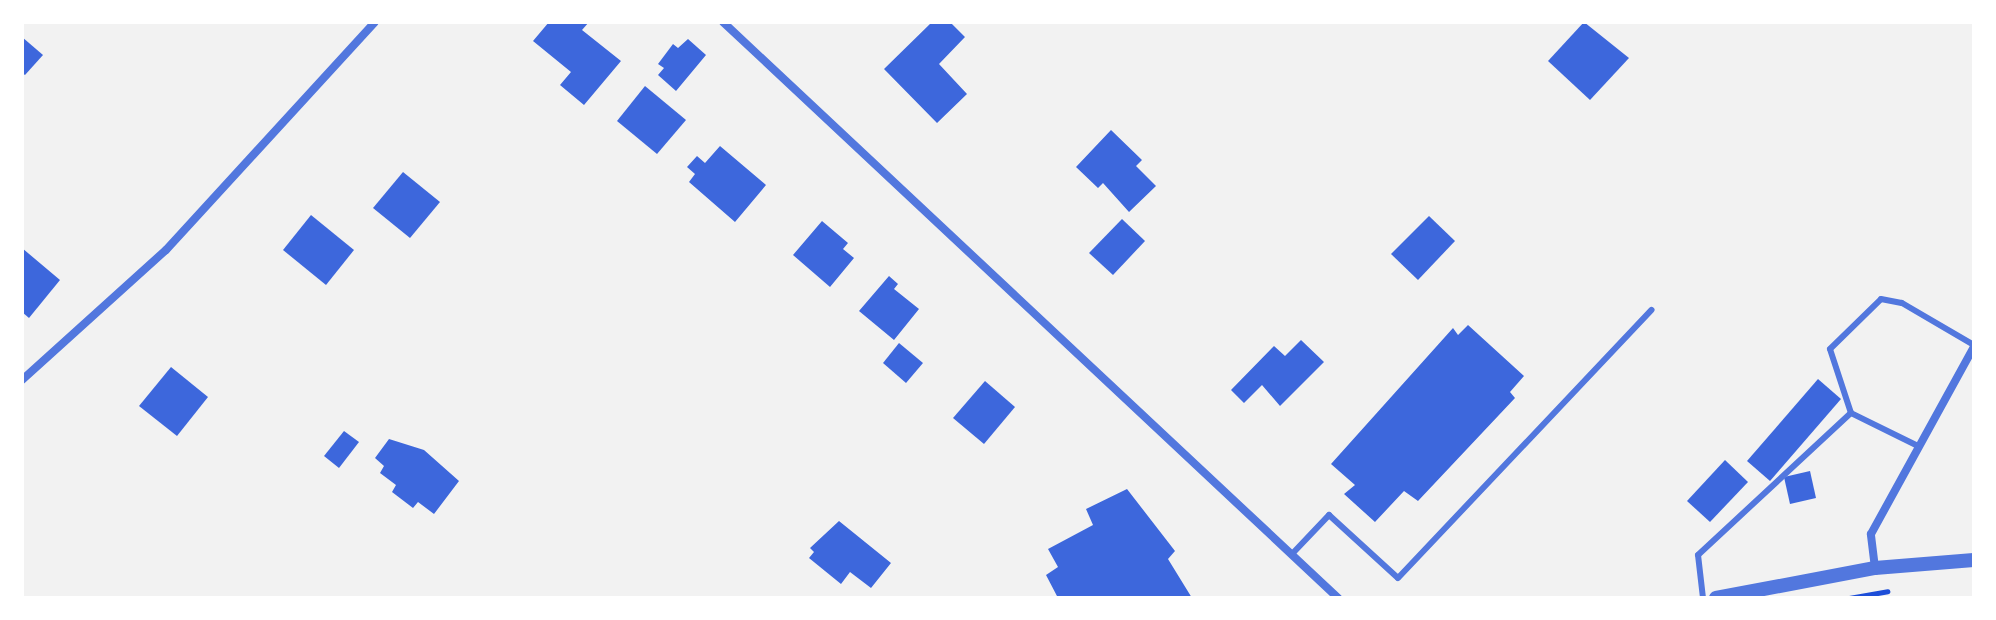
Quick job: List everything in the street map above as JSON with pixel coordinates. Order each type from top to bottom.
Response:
[{"type":"street","points":[[22,380],[166,250],[375,22]]},
{"type":"street","points":[[723,22],[1338,598]]},
{"type":"street","points":[[1875,568],[1871,534],[1974,346]]},
{"type":"street","points":[[1716,598],[1875,568],[1974,560]]},
{"type":"lane","points":[[1918,446],[1851,413],[1830,349],[1881,299],[1902,303],[1974,346]]},
{"type":"lane","points":[[1292,554],[1329,515],[1398,578],[1651,310]]},
{"type":"lane","points":[[1703,598],[1698,555],[1851,413]]},
{"type":"building","points":[[549,22],[589,22],[582,30],[621,61],[584,105],[560,85],[571,72],[533,41]]},
{"type":"building","points":[[932,22],[950,22],[965,37],[939,64],[967,94],[937,123],[884,69]]},
{"type":"building","points":[[1584,22],[1629,58],[1590,100],[1548,61]]},
{"type":"building","points":[[22,37],[43,55],[25,75],[22,73]]},
{"type":"building","points":[[688,39],[706,55],[676,91],[658,75],[664,68],[658,64],[673,44],[678,48]]},
{"type":"building","points":[[645,86],[686,120],[657,154],[617,121]]},
{"type":"building","points":[[1111,130],[1142,160],[1136,166],[1156,186],[1129,212],[1103,183],[1098,188],[1076,167]]},
{"type":"building","points":[[720,146],[766,185],[735,222],[689,182],[695,174],[687,167],[697,156],[705,163]]},
{"type":"building","points":[[403,172],[440,202],[410,238],[373,208]]},
{"type":"building","points":[[311,215],[354,250],[326,285],[283,250]]},
{"type":"building","points":[[1429,216],[1455,241],[1418,280],[1391,254]]},
{"type":"building","points":[[1122,219],[1145,241],[1113,275],[1089,253]]},
{"type":"building","points":[[822,221],[848,243],[843,249],[854,258],[830,287],[793,255]]},
{"type":"building","points":[[22,248],[60,280],[29,318],[22,312]]},
{"type":"building","points":[[889,276],[898,284],[894,289],[919,309],[894,340],[859,311]]},
{"type":"building","points":[[1468,325],[1524,376],[1510,392],[1515,398],[1418,501],[1404,491],[1375,522],[1344,494],[1355,485],[1331,464],[1453,328],[1458,335]]},
{"type":"building","points":[[1301,340],[1324,362],[1280,406],[1262,385],[1244,403],[1231,390],[1274,346],[1285,356]]},
{"type":"building","points":[[899,343],[923,363],[906,383],[883,363]]},
{"type":"building","points":[[171,367],[208,397],[177,436],[139,406]]},
{"type":"building","points":[[1818,379],[1841,399],[1770,481],[1747,461]]},
{"type":"building","points":[[985,381],[1015,407],[984,444],[953,418]]},
{"type":"building","points":[[344,431],[359,442],[339,468],[324,456]]},
{"type":"building","points":[[389,439],[424,450],[459,481],[434,514],[418,502],[413,508],[392,492],[396,485],[380,473],[384,466],[375,458]]},
{"type":"building","points":[[1725,460],[1748,482],[1710,522],[1687,501]]},
{"type":"building","points":[[1810,471],[1816,498],[1790,504],[1784,477]]},
{"type":"building","points":[[1127,489],[1175,551],[1168,559],[1192,598],[1058,598],[1046,575],[1058,567],[1048,549],[1093,525],[1086,509]]},
{"type":"building","points":[[839,521],[891,563],[871,588],[850,572],[841,584],[809,558],[814,552],[810,548]]}]
